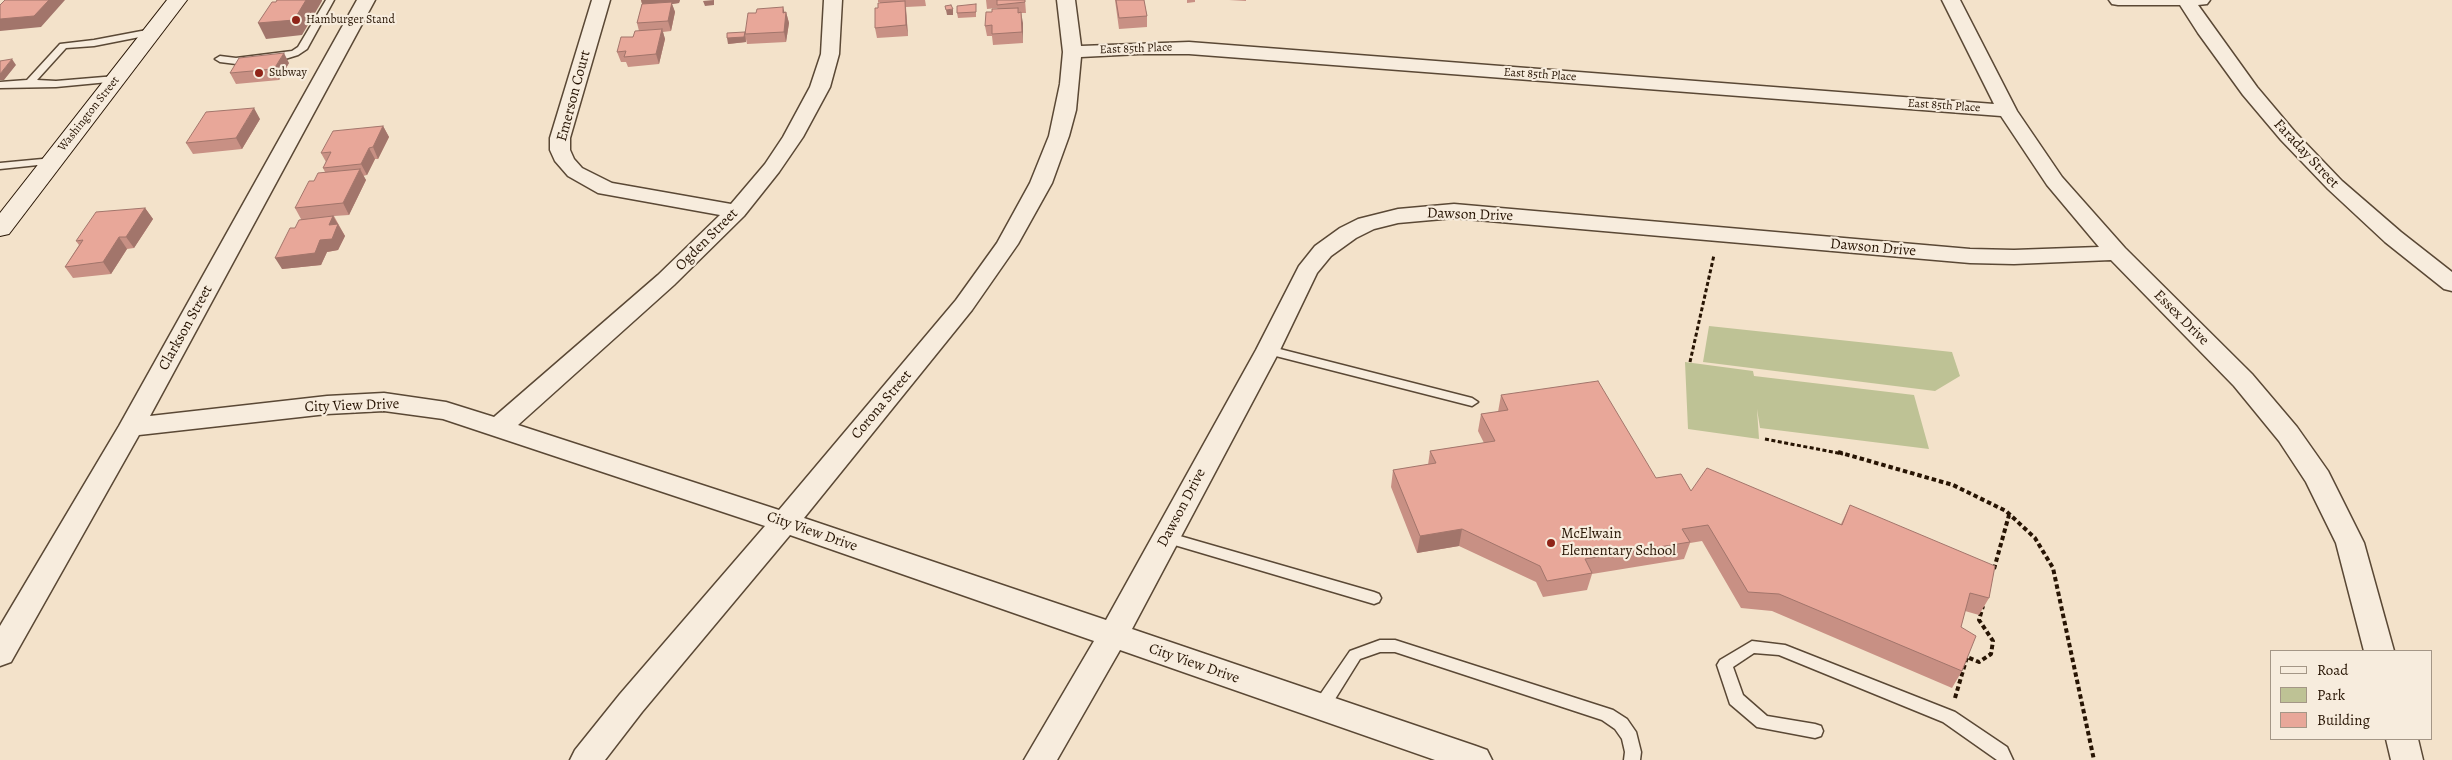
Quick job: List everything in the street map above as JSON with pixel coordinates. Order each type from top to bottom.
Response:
[{"type":"main road","name":"Washington Street","points":[[0,229],[177,0]]},
{"type":"street","name":"Clarkson Street","points":[[0,652],[131,427],[366,0]]},
{"type":"street","name":"Emerson Court","points":[[601,0],[560,138],[560,150],[564,161],[575,172],[606,188],[736,211]]},
{"type":"street","name":"Ogden Street","points":[[498,428],[666,280],[736,211],[794,138],[814,100],[830,54],[833,0]]},
{"type":"street","name":"Corona Street","points":[[586,760],[631,703],[785,522],[964,305],[1007,244],[1040,183],[1059,136],[1070,84],[1072,52],[1066,0]]},
{"type":"street","name":"Essex Drive","points":[[1951,0],[2007,110],[2054,180],[2117,253],[2243,380],[2288,434],[2318,478],[2350,543],[2378,650]]},
{"type":"street","points":[[2118,0],[2191,0]]},
{"type":"street","name":"Faraday Street","points":[[2191,0],[2204,29],[2250,91],[2288,136],[2335,185],[2392,237],[2452,284]]},
{"type":"street","name":"East 85th Place","points":[[1072,52],[1189,48],[2007,110]]},
{"type":"street","name":"Dawson Drive","points":[[1040,760],[1113,636],[1268,350],[1307,271],[1323,251],[1348,233],[1366,224],[1398,216],[1454,211],[1481,212],[1970,256],[2014,257],[2117,253]]},
{"type":"street","name":"City View Drive","points":[[131,427],[327,405],[384,402],[422,406],[446,411],[785,522],[1476,760]]},
{"type":"street","points":[[2402,740],[2408,760]]},
{"type":"lane","points":[[220,59],[236,61],[285,56],[295,53],[302,49],[330,0]]},
{"type":"lane","points":[[30,83],[63,46],[94,44],[152,32]]},
{"type":"lane","points":[[0,85],[56,84],[116,79]]},
{"type":"lane","points":[[0,166],[53,161]]},
{"type":"lane","points":[[1268,350],[1472,402]]},
{"type":"lane","points":[[1166,537],[1374,598]]},
{"type":"lane","points":[[1321,707],[1355,655],[1380,646],[1395,646],[1607,714],[1621,724],[1630,737],[1633,752],[1632,760]]},
{"type":"lane","points":[[1815,731],[1763,722],[1736,699],[1725,665],[1752,647],[1780,649],[1949,717],[2001,752],[2005,760]]},
{"type":"path","points":[[1690,362],[1719,234]]},
{"type":"path","points":[[1766,439],[1838,452],[1953,485],[2009,514],[2035,538],[2053,568],[2094,760]]},
{"type":"path","points":[[1993,572],[2009,514]]},
{"type":"path","points":[[1949,717],[1967,657],[1979,662],[1991,654],[1994,641],[1979,620],[1984,601]]},
{"type":"green space","points":[[1709,326],[1952,352],[1960,376],[1935,391],[1703,362]]},
{"type":"green space","points":[[1685,362],[1753,371],[1754,376],[1914,395],[1929,449],[1760,428],[1757,409],[1759,439],[1688,429]]},
{"type":"building","points":[[5,0],[49,0],[34,16],[0,19],[0,5]]},
{"type":"building","points":[[277,0],[306,0],[294,20],[258,23],[272,2]]},
{"type":"building","points":[[997,0],[1025,0],[1025,2],[997,5]]},
{"type":"building","points":[[1116,0],[1144,0],[1147,16],[1119,18]]},
{"type":"building","points":[[905,1],[906,25],[875,28],[875,8],[878,8],[878,3]]},
{"type":"building","points":[[672,2],[668,21],[637,23],[642,4]]},
{"type":"building","points":[[976,4],[976,12],[957,13],[957,6]]},
{"type":"building","points":[[951,5],[953,9],[946,10],[945,6]]},
{"type":"building","points":[[783,7],[783,13],[786,12],[784,32],[745,34],[748,13],[756,13],[757,9]]},
{"type":"building","points":[[1018,8],[1018,13],[1021,12],[1022,32],[992,34],[992,25],[985,26],[986,12],[992,12],[992,9]]},
{"type":"building","points":[[662,29],[656,54],[624,57],[626,51],[617,52],[621,37],[633,37],[635,31]]},
{"type":"building","points":[[745,32],[744,37],[727,38],[727,33]]},
{"type":"building","points":[[284,53],[274,69],[230,73],[239,58]]},
{"type":"building","points":[[12,59],[0,74],[0,61]]},
{"type":"building","points":[[254,108],[236,138],[186,143],[206,112]]},
{"type":"building","points":[[383,126],[373,147],[369,148],[361,164],[323,168],[331,152],[321,153],[333,131]]},
{"type":"building","points":[[360,169],[343,203],[295,208],[309,181],[314,181],[318,173]]},
{"type":"building","points":[[145,208],[126,237],[119,237],[103,262],[65,267],[83,240],[76,241],[96,212]]},
{"type":"building","points":[[333,216],[329,225],[338,224],[332,239],[320,240],[315,253],[275,258],[290,228],[295,228],[299,220]]},
{"type":"building","name":"McElwain Elementary School","points":[[1598,381],[1656,478],[1681,474],[1691,491],[1707,468],[1842,525],[1850,505],[1995,566],[1989,598],[1970,593],[1961,627],[1976,636],[1962,671],[1779,594],[1748,592],[1708,525],[1682,529],[1690,542],[1585,559],[1592,573],[1547,581],[1540,566],[1462,529],[1420,536],[1393,470],[1436,463],[1430,451],[1495,441],[1481,414],[1508,410],[1501,395]]},
{"type":"place","name":"Hamburger Stand","points":[[296,20]]},
{"type":"place","name":"Subway","points":[[259,73]]},
{"type":"place","name":"McElwain Elementary School","points":[[1551,543]]}]
